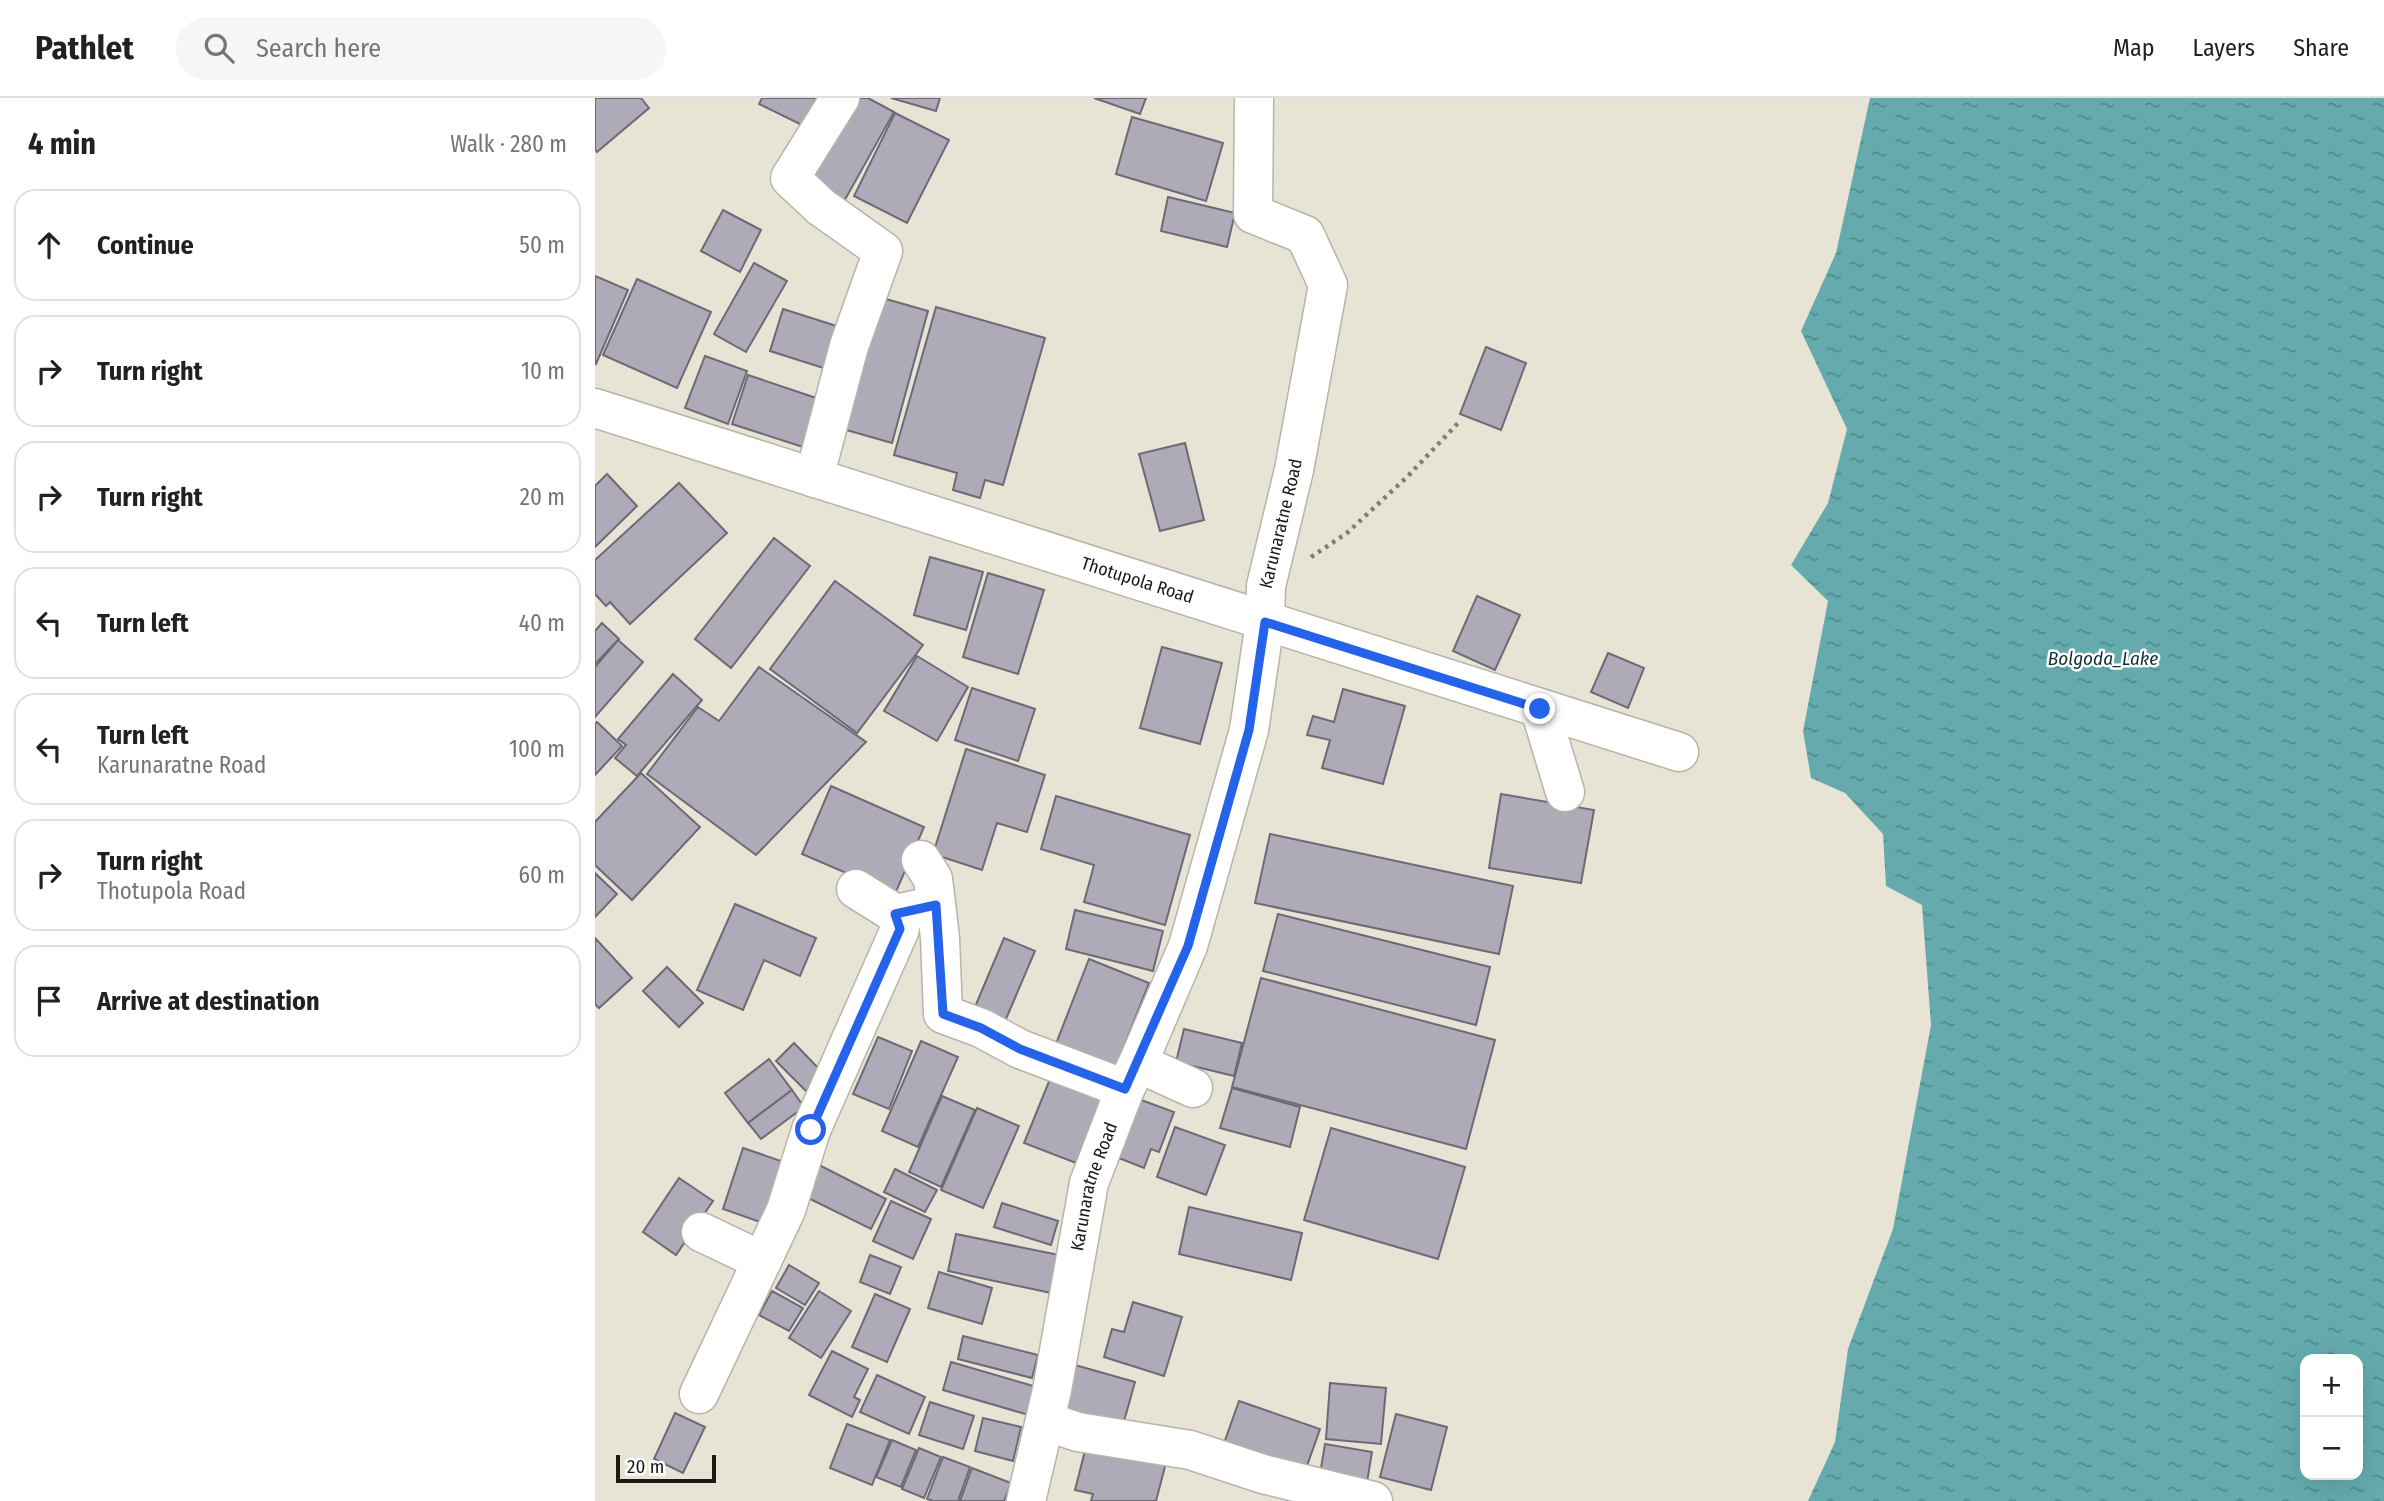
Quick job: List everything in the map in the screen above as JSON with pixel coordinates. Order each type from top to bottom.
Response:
[{"type":"street","points":[[814,478],[849,346],[883,251],[821,207],[790,178],[840,98]]},
{"type":"street","name":"Karunaratne Road","points":[[1026,1501],[1045,1420],[1090,1183],[1131,1076],[1188,946],[1249,730],[1266,604],[1328,285],[1305,235],[1253,214],[1254,98]]},
{"type":"street","name":"Thotupola Road","points":[[595,408],[814,478],[1266,604],[1540,709],[1679,752]]},
{"type":"street","points":[[1540,709],[1565,792]]},
{"type":"street","points":[[922,860],[933,879],[942,970],[943,1014],[981,1028],[1020,1049],[1193,1088]]},
{"type":"street","points":[[699,1394],[786,1210],[811,1130],[900,929],[895,914],[856,889]]},
{"type":"street","points":[[895,914],[936,905]]},
{"type":"street","points":[[701,1232],[762,1261]]},
{"type":"street","points":[[1045,1420],[1079,1432],[1190,1450],[1263,1474],[1373,1501]]},
{"type":"path","points":[[1266,604],[1408,476],[1459,421]]},
{"type":"water","name":"Bolgoda_Lake","points":[[1870,98],[2384,98],[2384,1501],[1808,1501],[1835,1442],[1848,1349],[1893,1229],[1931,1025],[1922,905],[1886,886],[1883,834],[1845,793],[1811,778],[1803,731],[1828,601],[1791,565],[1828,503],[1847,429],[1801,331],[1836,253]]},
{"type":"building","points":[[595,98],[641,98],[649,108],[597,152]]},
{"type":"building","points":[[762,98],[833,98],[816,132],[759,104]]},
{"type":"building","points":[[852,98],[868,98],[894,112],[842,205],[804,184]]},
{"type":"building","points":[[891,98],[940,98],[936,111]]},
{"type":"building","points":[[1094,98],[1146,98],[1140,114]]},
{"type":"building","points":[[895,113],[949,140],[907,223],[854,196]]},
{"type":"building","points":[[1132,117],[1223,143],[1206,201],[1116,174]]},
{"type":"building","points":[[1168,197],[1235,213],[1227,247],[1161,231]]},
{"type":"building","points":[[723,210],[761,230],[740,272],[701,251]]},
{"type":"building","points":[[754,263],[787,281],[746,352],[714,334]]},
{"type":"building","points":[[595,276],[628,290],[596,364],[595,363]]},
{"type":"building","points":[[637,279],[711,312],[677,388],[603,355]]},
{"type":"building","points":[[879,297],[928,311],[892,443],[843,429]]},
{"type":"building","points":[[936,307],[1045,338],[1003,485],[985,480],[980,498],[953,490],[957,473],[894,455]]},
{"type":"building","points":[[783,309],[846,329],[833,371],[770,351]]},
{"type":"building","points":[[1486,347],[1526,363],[1501,430],[1460,414]]},
{"type":"building","points":[[705,356],[747,371],[728,424],[685,408]]},
{"type":"building","points":[[748,375],[822,400],[806,448],[732,424]]},
{"type":"building","points":[[1185,443],[1204,520],[1160,531],[1139,454]]},
{"type":"building","points":[[607,474],[637,506],[595,547],[595,486]]},
{"type":"building","points":[[679,483],[727,533],[630,624],[610,602],[606,606],[595,594],[595,560]]},
{"type":"building","points":[[774,538],[810,566],[731,668],[695,639]]},
{"type":"building","points":[[930,557],[983,572],[966,630],[914,615]]},
{"type":"building","points":[[988,573],[1044,590],[1018,674],[963,657]]},
{"type":"building","points":[[835,581],[923,645],[857,733],[770,669]]},
{"type":"building","points":[[1477,596],[1520,615],[1495,670],[1453,651]]},
{"type":"building","points":[[602,623],[619,639],[595,664],[595,631]]},
{"type":"building","points":[[618,640],[643,662],[595,717],[595,667]]},
{"type":"building","points":[[1162,647],[1222,663],[1200,744],[1140,728]]},
{"type":"building","points":[[1608,653],[1644,668],[1628,708],[1591,692]]},
{"type":"building","points":[[917,656],[968,687],[937,741],[884,711]]},
{"type":"building","points":[[759,667],[866,742],[756,855],[647,774],[698,707],[719,721]]},
{"type":"building","points":[[673,674],[702,700],[637,776],[615,758],[626,745],[618,739]]},
{"type":"building","points":[[972,688],[1035,709],[1018,761],[955,740]]},
{"type":"building","points":[[1343,689],[1405,706],[1383,784],[1322,768],[1330,740],[1307,735],[1313,716],[1334,722]]},
{"type":"building","points":[[597,722],[622,746],[595,775],[595,724]]},
{"type":"building","points":[[966,749],[1045,775],[1027,832],[997,823],[982,870],[933,854]]},
{"type":"building","points":[[641,773],[700,827],[632,900],[595,865],[595,822]]},
{"type":"building","points":[[831,786],[924,827],[895,894],[802,854]]},
{"type":"building","points":[[1501,794],[1594,810],[1581,883],[1489,868]]},
{"type":"building","points":[[1056,796],[1190,835],[1165,925],[1084,902],[1094,865],[1041,849]]},
{"type":"building","points":[[1270,834],[1513,886],[1499,954],[1255,903]]},
{"type":"building","points":[[595,873],[617,894],[595,917]]},
{"type":"building","points":[[735,904],[816,938],[800,976],[764,960],[743,1010],[697,990]]},
{"type":"building","points":[[1075,910],[1163,931],[1153,971],[1066,949]]},
{"type":"building","points":[[1278,914],[1490,967],[1476,1025],[1263,971]]},
{"type":"building","points":[[595,938],[632,978],[599,1008],[595,1004]]},
{"type":"building","points":[[1004,938],[1035,951],[1003,1026],[972,1014]]},
{"type":"building","points":[[1089,959],[1149,983],[1114,1072],[1054,1049]]},
{"type":"building","points":[[667,967],[703,1003],[679,1027],[643,991]]},
{"type":"building","points":[[1261,978],[1495,1040],[1466,1149],[1232,1087]]},
{"type":"building","points":[[1184,1029],[1242,1043],[1234,1076],[1176,1062]]},
{"type":"building","points":[[878,1037],[912,1051],[889,1109],[853,1094]]},
{"type":"building","points":[[921,1041],[958,1057],[918,1147],[882,1131]]},
{"type":"building","points":[[794,1043],[824,1074],[806,1091],[776,1061]]},
{"type":"building","points":[[769,1059],[792,1090],[748,1123],[725,1093]]},
{"type":"building","points":[[1050,1079],[1102,1099],[1076,1163],[1024,1143]]},
{"type":"building","points":[[1232,1088],[1300,1107],[1290,1147],[1220,1128]]},
{"type":"building","points":[[792,1090],[804,1107],[761,1139],[748,1123]]},
{"type":"building","points":[[942,1096],[975,1110],[941,1187],[909,1172]]},
{"type":"building","points":[[1133,1097],[1174,1112],[1159,1152],[1151,1149],[1144,1168],[1111,1155]]},
{"type":"building","points":[[977,1108],[1019,1126],[983,1208],[941,1190]]},
{"type":"building","points":[[1175,1127],[1225,1145],[1206,1195],[1157,1177]]},
{"type":"building","points":[[1331,1128],[1465,1167],[1438,1259],[1304,1220]]},
{"type":"building","points":[[743,1148],[784,1162],[763,1223],[723,1209]]},
{"type":"building","points":[[817,1164],[886,1199],[871,1229],[802,1195]]},
{"type":"building","points":[[895,1169],[937,1190],[925,1212],[884,1192]]},
{"type":"building","points":[[679,1178],[713,1201],[676,1255],[643,1232]]},
{"type":"building","points":[[891,1201],[931,1219],[913,1259],[873,1241]]},
{"type":"building","points":[[1002,1203],[1058,1221],[1051,1245],[994,1227]]},
{"type":"building","points":[[1189,1207],[1302,1233],[1291,1280],[1179,1254]]},
{"type":"building","points":[[956,1234],[1064,1256],[1056,1294],[948,1271]]},
{"type":"building","points":[[870,1255],[901,1267],[890,1294],[860,1282]]},
{"type":"building","points":[[789,1265],[819,1283],[805,1305],[776,1288]]},
{"type":"building","points":[[939,1272],[992,1288],[982,1324],[928,1308]]},
{"type":"building","points":[[772,1291],[803,1308],[789,1331],[759,1315]]},
{"type":"building","points":[[819,1291],[851,1311],[821,1358],[789,1338]]},
{"type":"building","points":[[875,1294],[910,1309],[887,1362],[852,1347]]},
{"type":"building","points":[[1133,1302],[1182,1317],[1164,1376],[1104,1357],[1112,1329],[1124,1332]]},
{"type":"building","points":[[963,1336],[1038,1355],[1032,1378],[958,1359]]},
{"type":"building","points":[[832,1351],[868,1369],[854,1397],[860,1400],[852,1417],[809,1395]]},
{"type":"building","points":[[951,1362],[1040,1388],[1032,1416],[943,1390]]},
{"type":"building","points":[[1075,1365],[1135,1382],[1121,1432],[1060,1415]]},
{"type":"building","points":[[877,1375],[925,1397],[909,1434],[860,1412]]},
{"type":"building","points":[[1330,1383],[1386,1388],[1381,1444],[1326,1439]]},
{"type":"building","points":[[1239,1401],[1320,1429],[1303,1477],[1222,1449]]},
{"type":"building","points":[[930,1402],[974,1416],[963,1449],[919,1435]]},
{"type":"building","points":[[675,1413],[705,1427],[683,1473],[654,1459]]},
{"type":"building","points":[[1396,1414],[1447,1427],[1431,1490],[1380,1477]]},
{"type":"building","points":[[983,1418],[1021,1427],[1013,1461],[975,1451]]},
{"type":"building","points":[[847,1424],[890,1440],[872,1485],[830,1468]]},
{"type":"building","points":[[1088,1439],[1167,1459],[1156,1501],[1091,1501],[1093,1494],[1075,1490]]},
{"type":"building","points":[[892,1440],[916,1450],[901,1487],[876,1477]]},
{"type":"building","points":[[1325,1444],[1372,1452],[1367,1482],[1320,1474]]},
{"type":"building","points":[[919,1448],[941,1457],[924,1498],[902,1489]]},
{"type":"building","points":[[943,1457],[970,1467],[958,1501],[927,1499]]},
{"type":"building","points":[[972,1468],[1011,1483],[1004,1501],[960,1501]]},
{"type":"route","points":[[811,1130],[900,929],[895,914],[936,905],[943,1014],[981,1028],[1020,1049],[1125,1089],[1188,946],[1249,730],[1265,622],[1540,709]]}]
